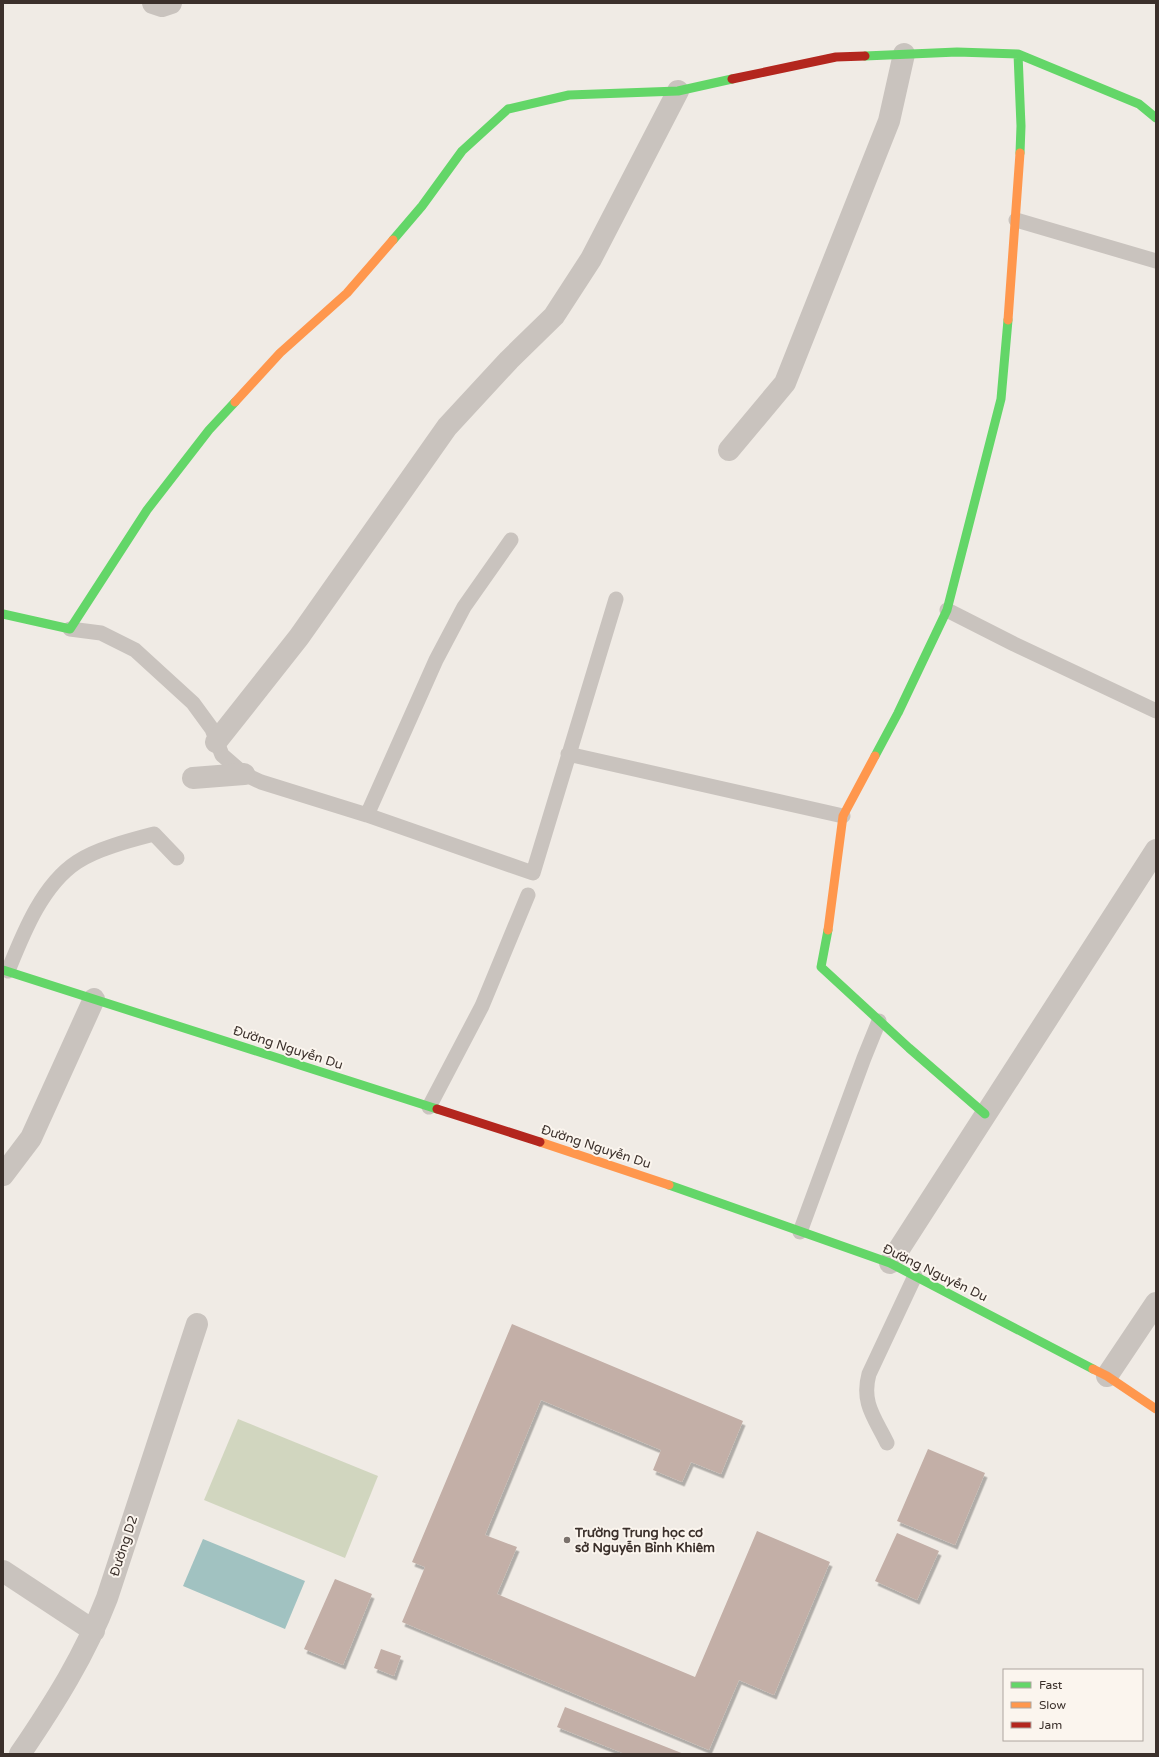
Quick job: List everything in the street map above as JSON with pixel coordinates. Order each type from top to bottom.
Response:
[{"type":"street","points":[[153,3],[162,6],[171,3]]},
{"type":"street","points":[[3,614],[70,629],[147,510],[208,430],[280,353],[347,293],[422,206],[462,151],[508,109],[569,95],[678,91],[836,57],[957,52],[1018,54],[1139,104],[1156,118]]},
{"type":"street","points":[[729,450],[785,383],[889,121],[904,54]]},
{"type":"street","points":[[985,1114],[879,1021],[821,967],[827,939],[843,816],[898,713],[947,610],[1001,399],[1016,220],[1021,126],[1018,54]]},
{"type":"street","points":[[216,742],[299,636],[447,427],[509,360],[554,316],[592,259],[678,91]]},
{"type":"street","points":[[193,778],[244,774]]},
{"type":"street","points":[[890,1263],[1156,850]]},
{"type":"street","name":"Đường Nguyễn Du","points":[[5,970],[629,1171],[890,1263],[1107,1376],[1156,1409]]},
{"type":"street","points":[[3,1175],[31,1138],[94,999]]},
{"type":"street","points":[[1107,1376],[1156,1303]]},
{"type":"street","name":"Đường D2","points":[[20,1754],[54,1704],[94,1631],[107,1598],[197,1324]]},
{"type":"street","points":[[3,1571],[94,1631]]},
{"type":"lane","points":[[1016,220],[1156,261]]},
{"type":"lane","points":[[367,815],[436,660],[464,607],[511,540]]},
{"type":"lane","points":[[70,629],[101,633],[135,650],[193,703],[212,729],[222,755],[244,774],[261,782],[367,815],[533,873],[616,599]]},
{"type":"lane","points":[[947,610],[1014,644],[1156,711]]},
{"type":"lane","points":[[568,754],[843,816]]},
{"type":"lane","points":[[5,970],[40,904],[62,872],[78,861],[128,840],[154,834],[177,858]]},
{"type":"lane","points":[[430,1107],[482,1006],[528,895]]},
{"type":"lane","points":[[800,1232],[879,1021]]},
{"type":"lane","points":[[888,1443],[868,1405],[865,1393],[866,1383],[915,1276]]},
{"type":"green space","points":[[238,1419],[378,1476],[345,1558],[204,1500]]},
{"type":"water","points":[[203,1539],[305,1581],[285,1629],[183,1586]]},
{"type":"building","points":[[512,1324],[743,1421],[721,1474],[691,1462],[682,1482],[653,1470],[661,1450],[541,1400],[485,1535],[517,1547],[497,1594],[695,1677],[757,1531],[830,1562],[774,1695],[739,1680],[709,1750],[402,1622],[425,1567],[412,1562]]},
{"type":"building","points":[[928,1449],[985,1473],[955,1545],[897,1521]]},
{"type":"building","points":[[897,1533],[939,1551],[917,1600],[875,1581]]},
{"type":"building","points":[[335,1579],[372,1594],[343,1665],[304,1649]]},
{"type":"building","points":[[381,1649],[401,1656],[394,1676],[374,1668]]},
{"type":"building","points":[[565,1707],[684,1754],[625,1754],[557,1727]]},
{"type":"traffic: fast","points":[[865,56],[957,52],[1018,54],[1139,104],[1156,118]]},
{"type":"traffic: fast","points":[[1018,54],[1021,126],[1020,153]]},
{"type":"traffic: fast","points":[[393,240],[422,206],[462,151],[508,109],[569,95],[678,91],[732,79]]},
{"type":"traffic: fast","points":[[875,756],[898,713],[947,610],[1001,399],[1008,320]]},
{"type":"traffic: fast","points":[[3,614],[70,629],[147,510],[209,430],[235,402]]},
{"type":"traffic: fast","points":[[828,930],[821,967],[909,1048],[985,1114]]},
{"type":"traffic: fast","points":[[3,970],[437,1109]]},
{"type":"traffic: fast","points":[[669,1185],[890,1263],[1093,1369]]},
{"type":"traffic: slow","points":[[1008,320],[1020,153]]},
{"type":"traffic: slow","points":[[235,402],[280,353],[347,293],[393,240]]},
{"type":"traffic: slow","points":[[828,930],[843,816],[875,756]]},
{"type":"traffic: slow","points":[[540,1142],[669,1185]]},
{"type":"traffic: slow","points":[[1093,1369],[1107,1376],[1156,1409]]},
{"type":"traffic: jam","points":[[732,79],[836,57],[865,56]]},
{"type":"traffic: jam","points":[[437,1109],[540,1142]]},
{"type":"place","name":"Trường Trung học cơ sở Nguyễn Bỉnh Khiêm","points":[[567,1540]]}]
